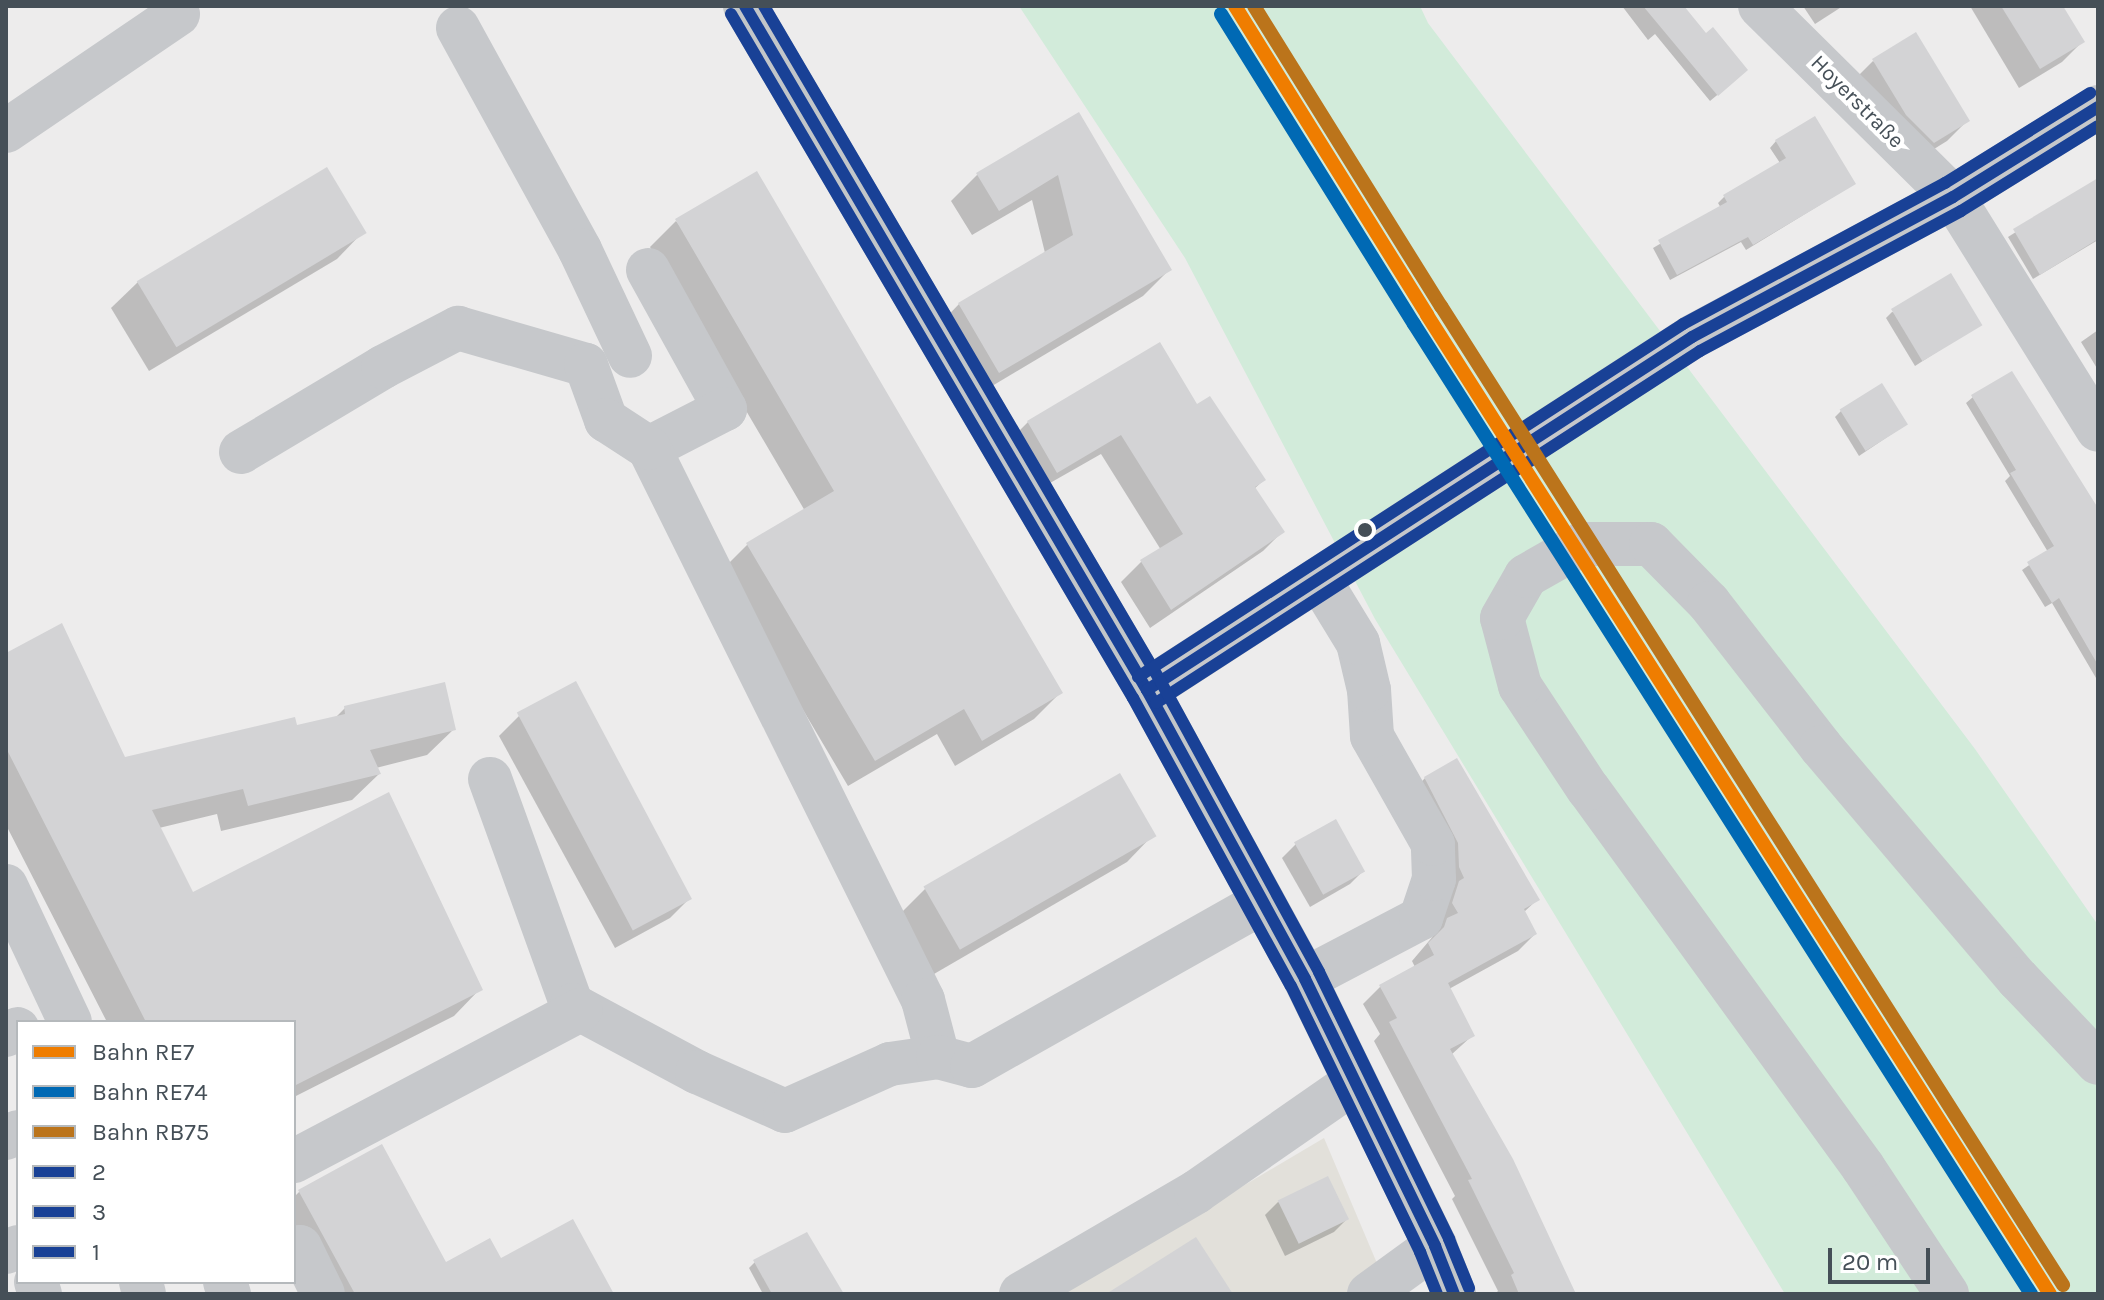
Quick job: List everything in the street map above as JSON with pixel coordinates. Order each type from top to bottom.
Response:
[{"type":"main road","points":[[745,6],[1147,690],[1305,979],[1435,1246],[1454,1294]]},
{"type":"street","name":"Hoyerstraße","points":[[1760,6],[1953,197],[2098,430]]},
{"type":"street","points":[[6,131],[178,14]]},
{"type":"street","points":[[458,28],[580,250],[630,356]]},
{"type":"street","points":[[1147,690],[1692,337],[1953,197],[2098,107]]},
{"type":"street","points":[[648,270],[725,409],[649,448]]},
{"type":"street","points":[[241,452],[383,367],[458,328],[586,365],[691,347]]},
{"type":"street","points":[[586,365],[606,420],[649,448],[923,1000],[938,1057]]},
{"type":"street","points":[[1947,1294],[1863,1167],[1588,789],[1520,686],[1502,618],[1526,576],[1582,544],[1651,544],[1709,603],[1821,747],[2018,979],[2098,1063]]},
{"type":"street","points":[[1305,979],[1421,918],[1434,879],[1433,844],[1372,736],[1369,690],[1358,643],[1319,579]]},
{"type":"street","points":[[490,779],[572,1005],[697,1072],[785,1111],[890,1064],[938,1057],[972,1066],[1263,902]]},
{"type":"street","points":[[6,886],[55,1017]]},
{"type":"street","points":[[296,1160],[581,1010]]},
{"type":"street","points":[[1021,1294],[1196,1192],[1354,1082]]},
{"type":"street","points":[[1369,1294],[1435,1246]]},
{"type":"street","points":[[296,1248],[300,1247],[323,1294]]},
{"type":"shaded area","points":[[1324,1138],[1390,1294],[1061,1294]]},
{"type":"green space","points":[[1019,6],[1420,6],[1428,23],[1975,749],[2098,925],[2098,1294],[1785,1294],[1375,619],[1185,258]]},
{"type":"building","points":[[1643,6],[1684,6],[1706,33],[1713,27],[1748,70],[1718,96]]},
{"type":"building","points":[[2001,6],[2063,6],[2085,42],[2040,69]]},
{"type":"building","points":[[1916,32],[1970,121],[1934,143],[1906,115],[1872,59]]},
{"type":"building","points":[[1079,112],[1172,270],[999,373],[958,303],[1073,235],[1058,175],[999,211],[976,173]]},
{"type":"building","points":[[1815,116],[1856,184],[1753,245],[1748,237],[1677,275],[1658,240],[1727,202],[1723,195],[1786,158],[1775,140]]},
{"type":"building","points":[[327,167],[367,233],[176,347],[137,281]]},
{"type":"building","points":[[757,171],[1063,693],[982,741],[964,709],[875,761],[746,543],[834,491],[675,219]]},
{"type":"building","points":[[2098,178],[2098,239],[2040,275],[2013,229]]},
{"type":"building","points":[[1951,273],[1982,325],[1922,361],[1891,309]]},
{"type":"building","points":[[1160,342],[1197,404],[1210,396],[1266,480],[1255,487],[1285,532],[1171,610],[1140,560],[1183,534],[1121,435],[1057,473],[1027,421]]},
{"type":"building","points":[[2012,371],[2098,508],[2098,665],[2059,598],[2052,603],[2027,562],[2054,546],[2010,473],[2016,470],[1971,395]]},
{"type":"building","points":[[1882,383],[1908,425],[1866,451],[1840,409]]},
{"type":"building","points":[[62,623],[125,757],[295,717],[297,725],[345,714],[344,706],[445,682],[456,730],[370,750],[381,774],[248,806],[243,789],[152,810],[193,892],[389,792],[483,990],[296,1085],[296,1020],[145,1020],[6,748],[6,653]]},
{"type":"building","points":[[576,681],[692,899],[633,931],[517,712]]},
{"type":"building","points":[[1457,758],[1540,900],[1524,909],[1537,934],[1448,983],[1475,1036],[1450,1049],[1513,1159],[1576,1294],[1519,1294],[1511,1275],[1514,1273],[1468,1180],[1472,1179],[1389,1022],[1397,1018],[1379,985],[1434,955],[1428,943],[1444,927],[1447,918],[1458,913],[1452,903],[1459,881],[1464,878],[1459,867],[1458,843],[1424,777]]},
{"type":"building","points":[[1120,773],[1156,836],[960,950],[923,887]]},
{"type":"building","points":[[1336,819],[1365,871],[1323,895],[1294,842]]},
{"type":"building","points":[[382,1144],[446,1262],[490,1238],[501,1258],[573,1219],[614,1294],[355,1294],[298,1190]]},
{"type":"building","points":[[1328,1176],[1349,1219],[1299,1244],[1278,1201]]},
{"type":"building","points":[[807,1232],[844,1294],[772,1294],[753,1260]]},
{"type":"building","points":[[1196,1237],[1233,1294],[1106,1294]]},
{"type":"rail line","name":"RE7","points":[[1235,6],[1427,315],[2050,1294]]},
{"type":"rail line","name":"RB75","points":[[1254,6],[2063,1285]]},
{"type":"rail line","name":"RE74","points":[[1221,14],[1414,324],[2031,1294]]},
{"type":"transit line","name":"2","points":[[745,6],[1147,690],[1305,979],[1435,1246],[1454,1294]]},
{"type":"transit line","name":"1","points":[[764,6],[1161,682],[1319,972],[1449,1239],[1469,1288]]},
{"type":"transit line","name":"3","points":[[731,14],[1133,698],[1291,986],[1420,1252],[1437,1294]]},
{"type":"transit line","name":"1","points":[[1138,677],[1683,324],[1945,183],[2090,93]]},
{"type":"transit line","name":"2","points":[[1147,690],[1692,337],[1953,197],[2098,107]]},
{"type":"transit line","name":"3","points":[[1156,703],[1700,351],[1961,211],[2098,126]]}]
